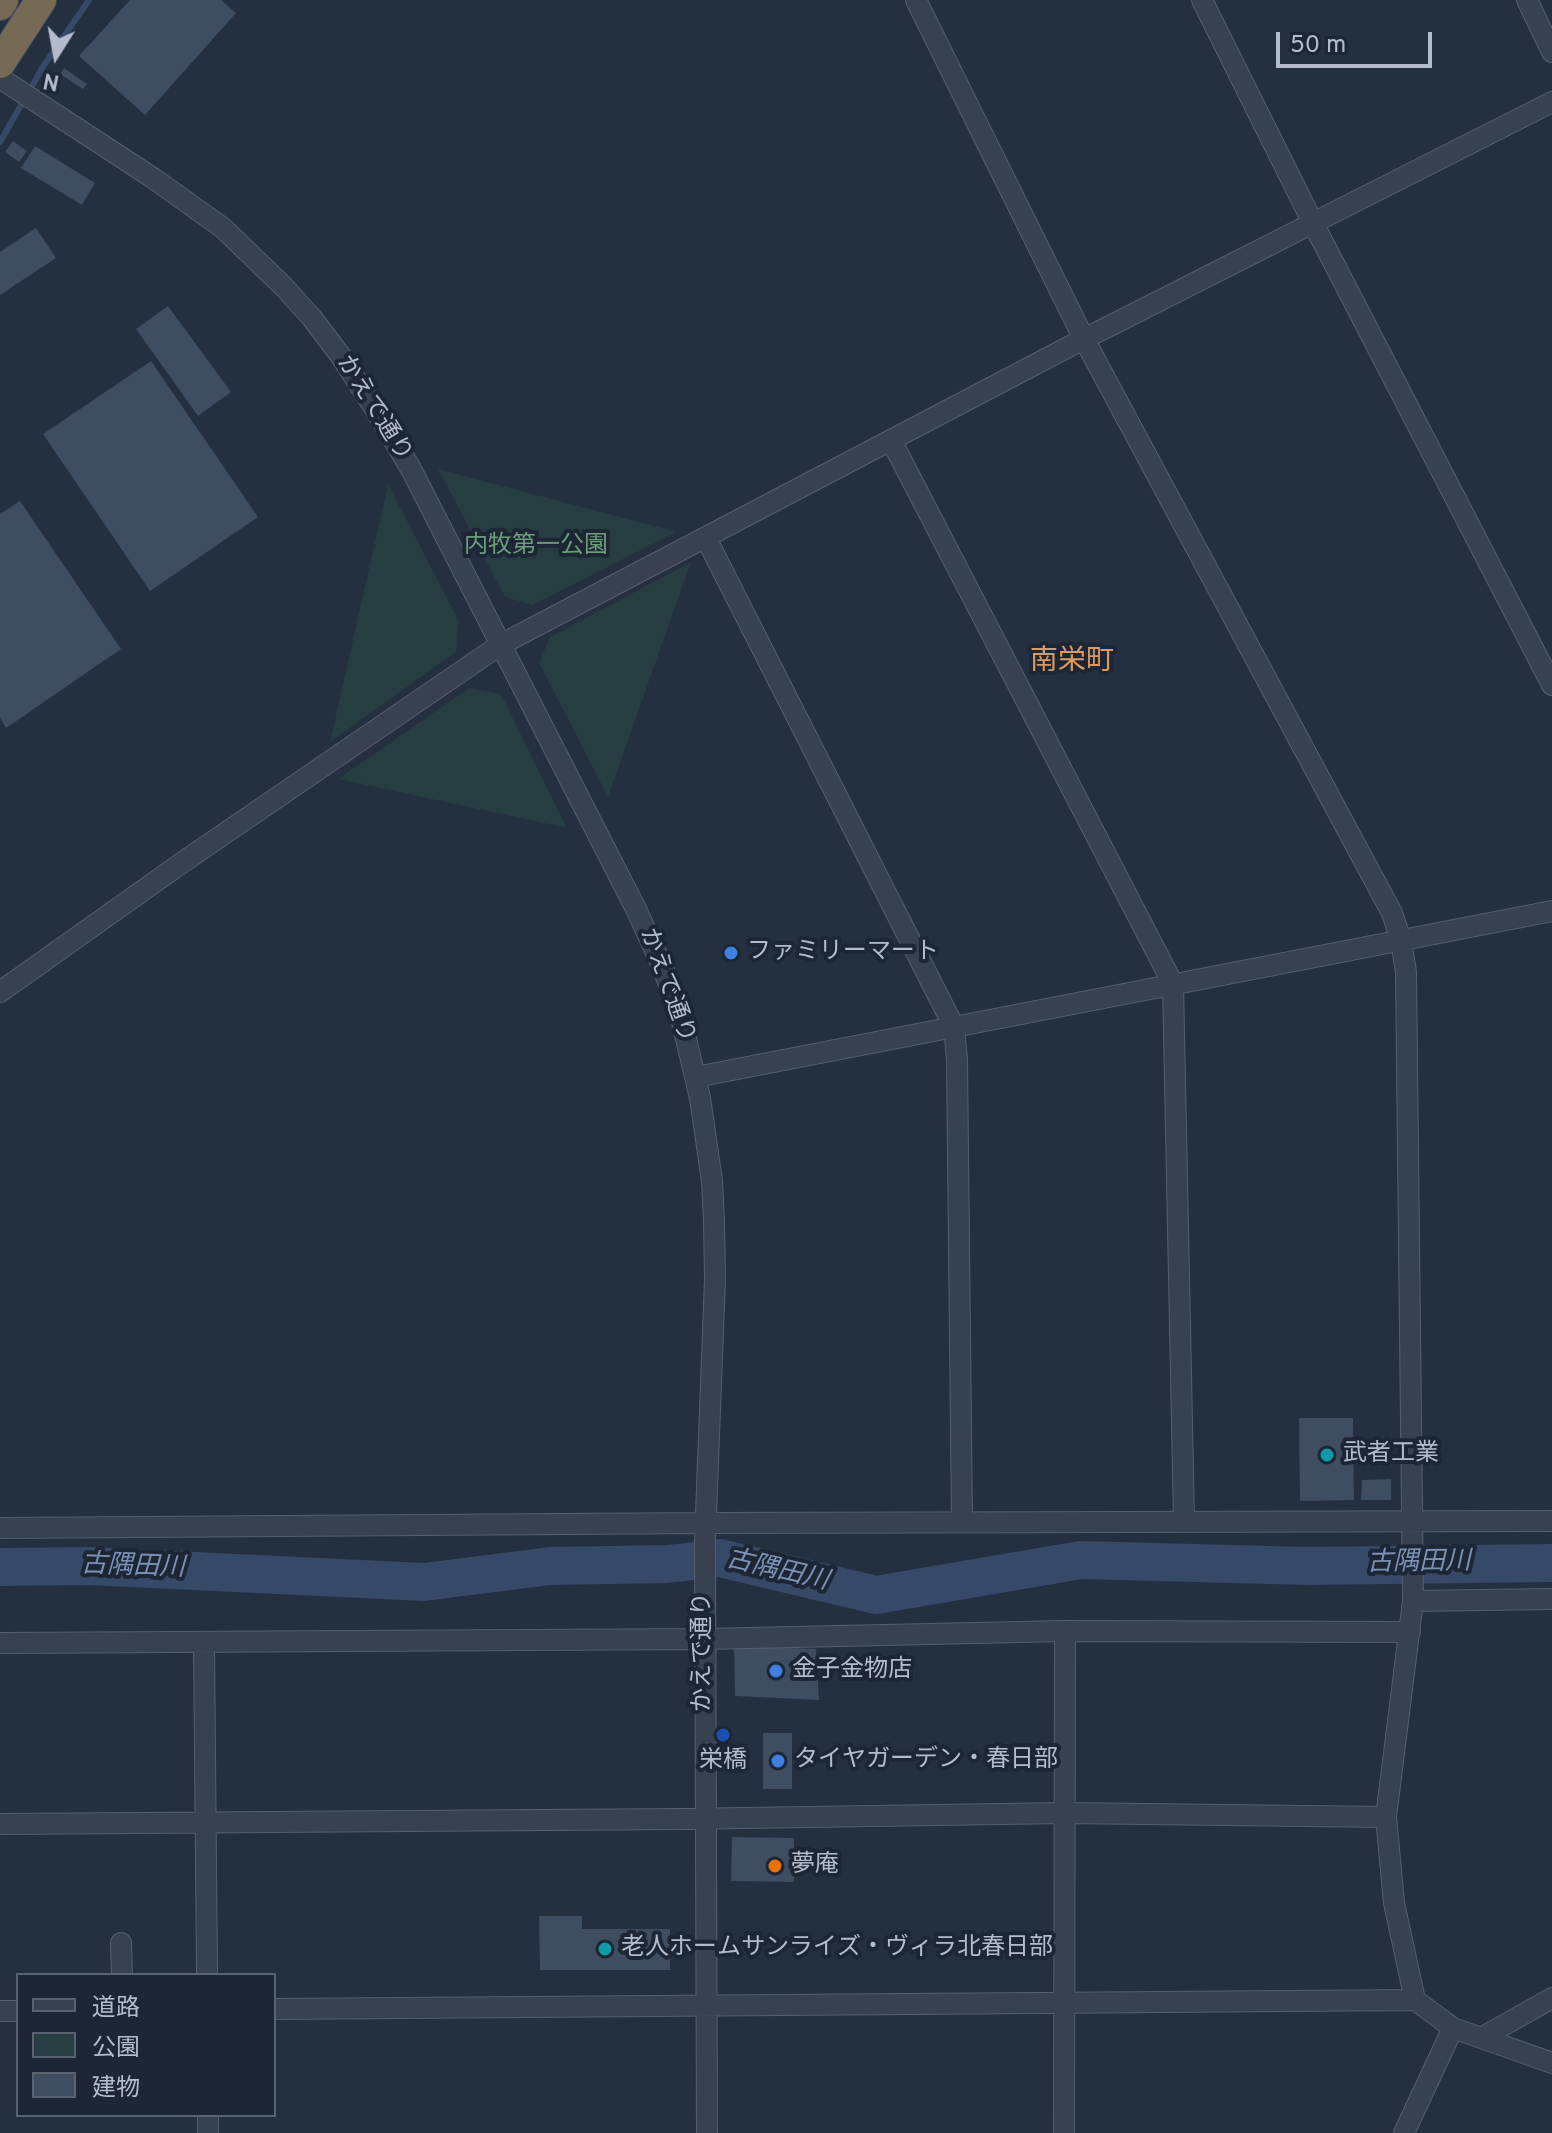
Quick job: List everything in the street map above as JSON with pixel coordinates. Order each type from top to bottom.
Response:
[{"type":"highway","points":[[0,63],[41,0]]},
{"type":"street","points":[[916,0],[1084,339],[1392,913],[1401,940],[1406,972],[1413,1601],[1386,1817],[1394,1903],[1415,2000]]},
{"type":"street","points":[[1202,0],[1313,223],[1552,685]]},
{"type":"street","points":[[1527,0],[1552,52]]},
{"type":"street","name":"かえで通り","points":[[0,78],[223,228],[293,297],[340,355],[411,469],[642,921],[668,981],[696,1077],[712,1181],[715,1265],[704,1632],[707,2133]]},
{"type":"street","points":[[0,992],[183,862],[500,645],[1084,339],[1552,102]]},
{"type":"street","points":[[891,440],[1173,984],[1184,1521]]},
{"type":"street","points":[[706,538],[954,1027],[957,1060],[962,1522]]},
{"type":"street","points":[[696,1077],[1552,911]]},
{"type":"street","points":[[0,1528],[705,1532],[962,1522],[1552,1521]]},
{"type":"street","points":[[1413,1601],[1552,1599]]},
{"type":"street","points":[[1064,2133],[1065,1631]]},
{"type":"street","points":[[0,1643],[704,1632],[1410,1632]]},
{"type":"street","points":[[204,1642],[207,1973]]},
{"type":"street","points":[[0,1824],[1065,1813],[1386,1817]]},
{"type":"street","points":[[121,1943],[122,1973]]},
{"type":"street","points":[[1481,2038],[1552,1998]]},
{"type":"street","points":[[276,2009],[1415,2000],[1453,2028],[1552,2063]]},
{"type":"street","points":[[1404,2133],[1453,2028]]},
{"type":"green space","name":"内牧第一公園","points":[[438,469],[677,532],[532,605],[505,597]]},
{"type":"green space","points":[[388,484],[459,621],[456,652],[330,742]]},
{"type":"green space","points":[[691,562],[608,797],[539,663],[550,637]]},
{"type":"green space","points":[[469,688],[501,694],[567,828],[338,779]]},
{"type":"building","points":[[130,0],[221,0],[236,13],[145,115],[79,56]]},
{"type":"building","points":[[64,68],[87,84],[83,89],[60,74]]},
{"type":"building","points":[[13,141],[27,151],[19,162],[5,152]]},
{"type":"building","points":[[35,146],[95,183],[82,205],[21,168]]},
{"type":"building","points":[[36,228],[56,258],[0,295],[0,252]]},
{"type":"building","points":[[168,306],[231,392],[198,416],[136,329]]},
{"type":"building","points":[[151,361],[258,517],[150,591],[43,434]]},
{"type":"building","points":[[20,501],[121,649],[6,728],[0,718],[0,514]]},
{"type":"building","name":"武者工業","points":[[1299,1418],[1353,1418],[1354,1500],[1300,1501]]},
{"type":"building","points":[[1391,1479],[1391,1500],[1361,1500],[1362,1480]]},
{"type":"building","name":"金子金物店","points":[[734,1646],[816,1649],[819,1700],[735,1696]]},
{"type":"building","name":"タイヤガーデン・春日部","points":[[763,1733],[792,1733],[792,1789],[763,1789]]},
{"type":"building","points":[[732,1837],[794,1838],[794,1882],[731,1881]]},
{"type":"building","name":"老人ホームサンライズ・ヴィラ北春日部","points":[[539,1916],[582,1916],[582,1929],[670,1929],[670,1970],[540,1970]]},
{"type":"waterway","points":[[0,142],[44,65],[89,0]]},
{"type":"waterway","name":"古隅田川","points":[[0,1567],[90,1566],[424,1582],[550,1566],[668,1564],[720,1558],[876,1595],[1081,1560],[1308,1566],[1552,1563]]},
{"type":"place","name":"ファミリーマート","points":[[731,953]]},
{"type":"place","name":"武者工業","points":[[1327,1455]]},
{"type":"place","name":"金子金物店","points":[[776,1671]]},
{"type":"place","name":"栄橋","points":[[723,1735]]},
{"type":"place","name":"タイヤガーデン・春日部","points":[[778,1761]]},
{"type":"place","name":"夢庵","points":[[775,1866]]},
{"type":"place","name":"老人ホームサンライズ・ヴィラ北春日部","points":[[605,1949]]},
{"type":"district","name":"南栄町","points":[[1072,663]]}]
